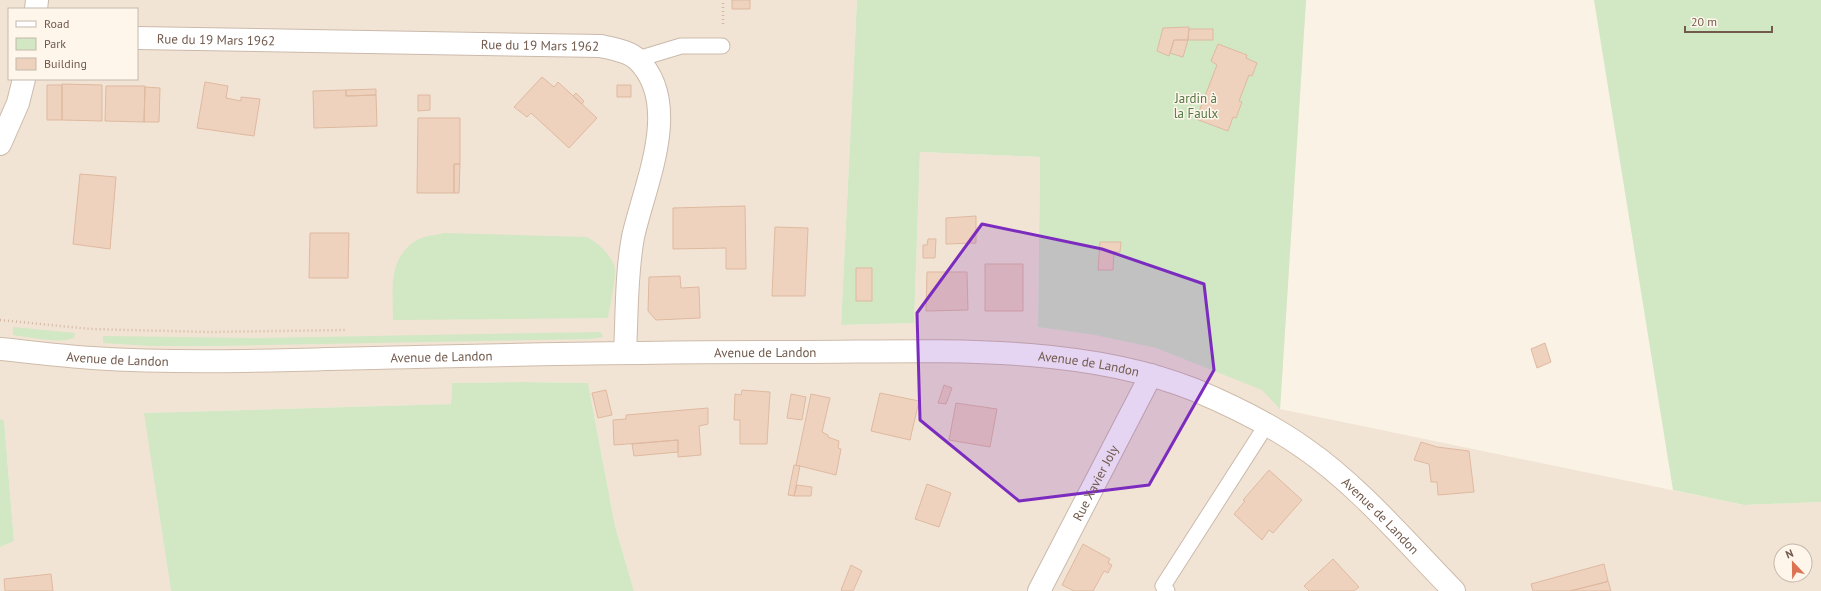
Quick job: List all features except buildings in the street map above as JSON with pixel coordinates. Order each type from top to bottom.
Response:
[{"type":"street","name":"Rue du 19 Mars 1962","points":[[138,38],[601,46],[620,50],[638,59]]},
{"type":"street","points":[[625,353],[630,260],[634,236],[653,162],[658,124],[658,103],[654,85],[638,59]]},
{"type":"street","points":[[0,144],[18,103],[24,80]]},
{"type":"street","name":"Avenue de Landon","points":[[0,349],[93,358],[210,361],[625,353],[988,354],[1036,356],[1093,363],[1151,375],[1194,390],[1267,424],[1306,450],[1343,479],[1454,591]]},
{"type":"street","name":"Rue Xavier Joly","points":[[1039,591],[1151,375]]},
{"type":"lane","points":[[638,59],[681,46],[722,46]]},
{"type":"lane","points":[[1167,591],[1163,586],[1267,424]]},
{"type":"path","points":[[0,320],[91,329],[210,332],[351,330]]},
{"type":"highlighted area","points":[[982,224],[1102,249],[1204,284],[1214,370],[1149,485],[1019,501],[920,420],[917,313]]},
{"type":"shaded area","points":[[0,0],[857,0],[841,325],[914,323],[920,152],[1040,157],[1038,327],[1306,0],[1280,409],[1744,505],[1821,502],[1821,591],[634,591],[615,526],[588,383],[452,383],[451,404],[145,413],[171,591],[0,591],[0,547],[14,541],[4,420],[0,419]]},
{"type":"green space","name":"Jardin à la Faulx","points":[[857,0],[1306,0],[1280,409],[1262,390],[1156,348],[1095,335],[1038,327],[1040,157],[920,152],[914,323],[841,325]]},
{"type":"green space","points":[[1594,0],[1821,0],[1821,502],[1744,505],[1673,490]]},
{"type":"green space","points":[[444,233],[587,237],[608,254],[615,269],[614,285],[608,318],[393,320],[394,276],[396,265],[401,256],[407,247],[417,240]]},
{"type":"green space","points":[[13,327],[75,333],[74,338],[67,340],[44,340],[13,335]]},
{"type":"green space","points":[[601,332],[603,337],[590,339],[216,346],[151,346],[103,343],[103,336],[257,338]]},
{"type":"green space","points":[[452,383],[588,383],[615,526],[634,591],[171,591],[144,413],[451,404]]},
{"type":"green space","points":[[0,419],[4,420],[14,541],[0,547]]}]
